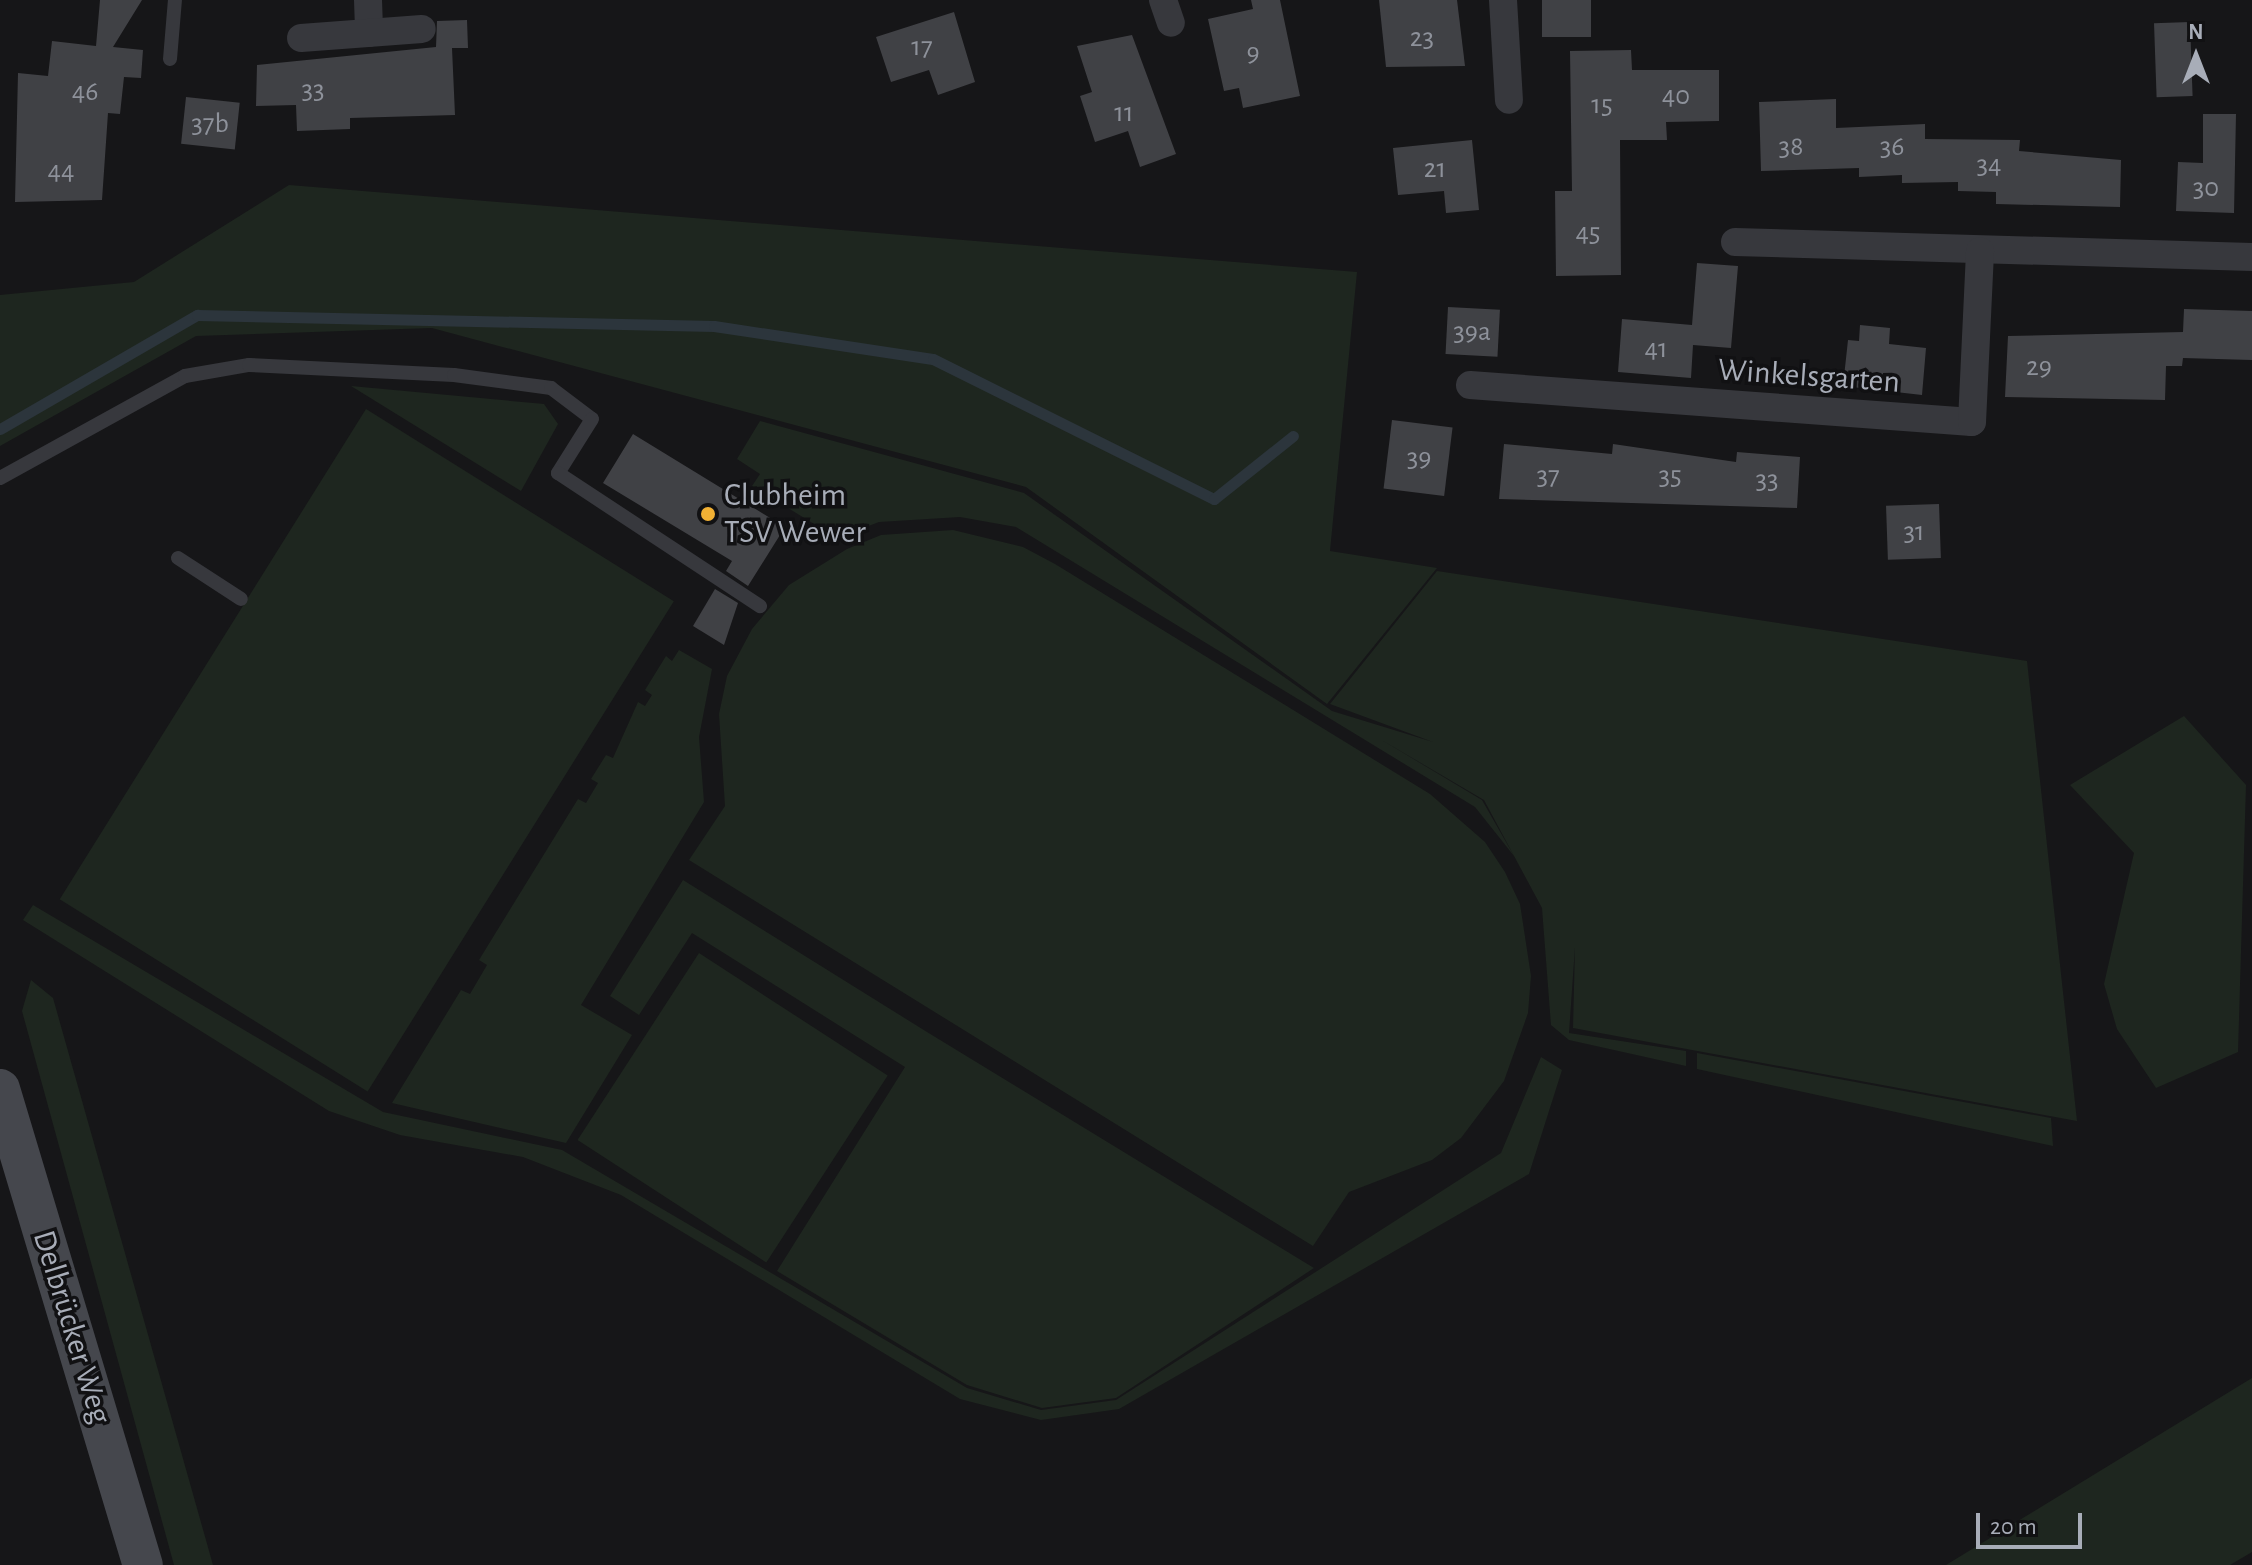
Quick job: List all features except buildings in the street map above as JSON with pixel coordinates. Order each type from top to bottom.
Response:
[{"type":"street","points":[[368,0],[369,33]]},
{"type":"street","points":[[1503,0],[1509,100]]},
{"type":"street","points":[[301,38],[422,29]]},
{"type":"street","points":[[1735,242],[2252,257]]},
{"type":"street","name":"Winkelsgarten","points":[[1470,385],[1972,422],[1980,251]]},
{"type":"street","name":"Delbrücker Weg","points":[[0,1089],[143,1565]]},
{"type":"lane","points":[[170,59],[175,0]]},
{"type":"lane","points":[[0,478],[185,376],[249,365],[454,375],[551,388],[592,419],[558,473],[760,606]]},
{"type":"lane","points":[[178,558],[241,599]]},
{"type":"shaded area","points":[[289,185],[1357,272],[1330,551],[1437,568],[1327,704],[1026,487],[432,328],[196,336],[0,446],[0,295],[134,282]]},
{"type":"shaded area","points":[[351,386],[544,404],[558,424],[521,491]]},
{"type":"shaded area","points":[[366,409],[674,601],[368,1092],[60,899]]},
{"type":"shaded area","points":[[760,421],[1024,493],[1332,711],[1433,742],[1330,704],[1437,571],[2027,661],[2077,1121],[1573,1028],[1575,947],[1569,1033],[1686,1051],[1686,1066],[1569,1040],[1551,1025],[1542,908],[1484,800],[1380,739],[1482,800],[1514,856],[1475,807],[1016,527],[960,517],[879,522],[837,538],[752,486],[760,474],[737,459]]},
{"type":"shaded area","points":[[953,530],[1023,547],[1055,564],[1430,794],[1485,842],[1505,872],[1520,904],[1531,976],[1528,1013],[1504,1081],[1461,1138],[1432,1160],[1349,1192],[1313,1246],[689,860],[725,806],[719,714],[727,676],[752,629],[789,585],[847,549],[881,535]]},
{"type":"shaded area","points":[[679,650],[712,669],[699,737],[704,802],[581,1005],[632,1035],[566,1143],[392,1103],[461,990],[470,994],[487,965],[479,960],[578,799],[586,803],[598,783],[591,779],[606,755],[613,758],[638,702],[645,706],[652,695],[645,690],[666,656],[672,661]]},
{"type":"shaded area","points":[[2184,716],[2246,785],[2238,1052],[2156,1088],[2117,1029],[2104,984],[2134,853],[2070,785]]},
{"type":"shaded area","points":[[683,880],[1314,1268],[1116,1398],[1042,1408],[967,1385],[777,1271],[905,1067],[692,933],[639,1015],[610,996]]},
{"type":"shaded area","points":[[33,905],[383,1112],[562,1150],[967,1388],[1041,1410],[1116,1400],[1501,1153],[1541,1057],[1562,1070],[1529,1174],[1119,1409],[1041,1420],[960,1399],[621,1195],[523,1157],[400,1135],[329,1111],[23,920]]},
{"type":"shaded area","points":[[699,953],[888,1076],[766,1263],[578,1140]]},
{"type":"shaded area","points":[[31,980],[53,998],[213,1565],[174,1565],[22,1011]]},
{"type":"shaded area","points":[[1697,1053],[2051,1118],[2053,1146],[1697,1069]]},
{"type":"shaded area","points":[[2252,1378],[2252,1552],[2230,1565],[1946,1565]]},
{"type":"waterway","points":[[0,429],[197,315],[714,326],[933,359],[1214,499],[1293,436]]},
{"type":"place","name":"Clubheim TSV Wewer","points":[[708,514]]}]
